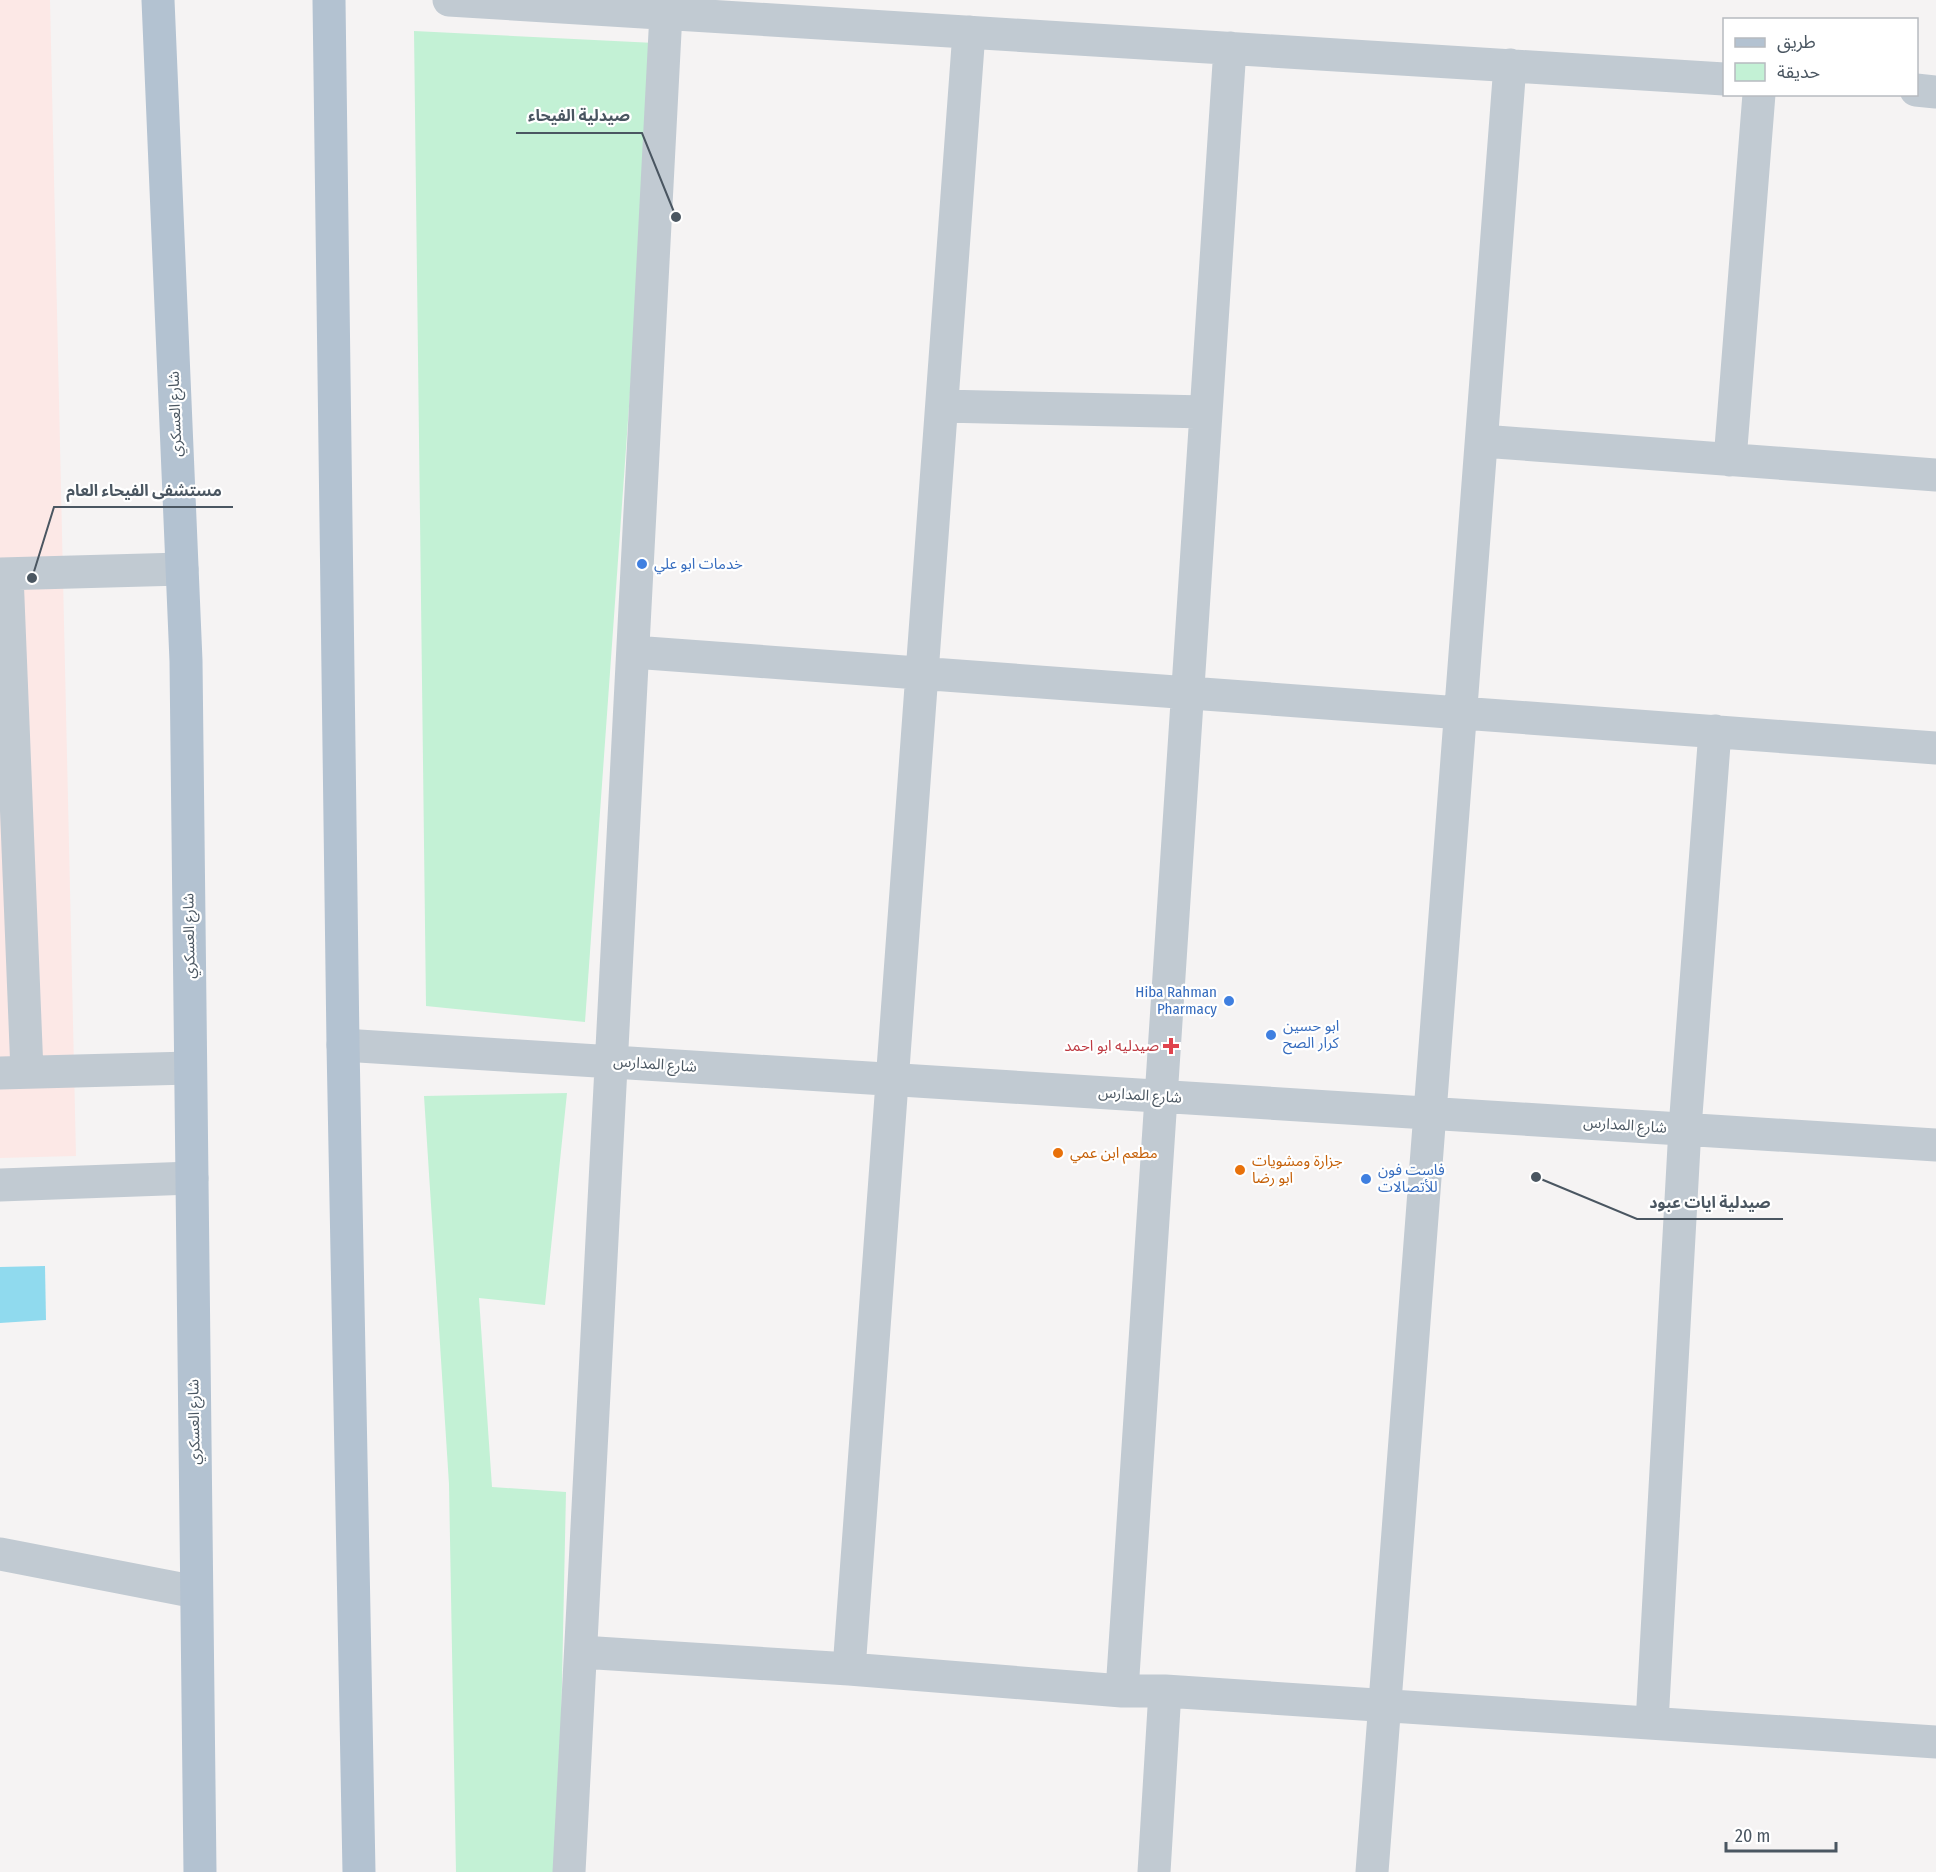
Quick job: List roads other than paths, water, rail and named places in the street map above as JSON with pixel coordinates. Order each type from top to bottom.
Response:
[{"type":"main road","name":"شارع العسكري","points":[[158,0],[186,661],[200,1872]]},
{"type":"main road","points":[[329,0],[359,1872]]},
{"type":"street","points":[[449,0],[1723,79]]},
{"type":"street","points":[[569,1872],[666,13]]},
{"type":"street","points":[[849,1669],[969,32]]},
{"type":"street","points":[[1122,1691],[1230,48]]},
{"type":"street","points":[[1372,1872],[1510,65]]},
{"type":"street","points":[[1918,90],[1936,92]]},
{"type":"street","points":[[1730,460],[1759,96]]},
{"type":"street","points":[[942,406],[1206,412]]},
{"type":"street","points":[[1482,441],[1936,475]]},
{"type":"street","points":[[182,569],[4,574],[14,1073],[190,1068]]},
{"type":"street","points":[[633,652],[1936,748]]},
{"type":"street","points":[[1652,1724],[1685,1128],[1714,731]]},
{"type":"street","name":"شارع المدارس","points":[[344,1045],[1936,1145]]},
{"type":"street","points":[[0,1185],[192,1178]]},
{"type":"street","points":[[0,1554],[196,1592]]},
{"type":"street","points":[[581,1652],[849,1669],[1122,1691],[1165,1691],[1936,1742]]},
{"type":"street","points":[[1154,1872],[1165,1691]]},
{"type":"water","points":[[45,1266],[46,1320],[0,1323],[0,1267]]},
{"type":"place","name":"صيدلية الفيحاء","points":[[676,217]]},
{"type":"place","name":"خدمات ابو علي","points":[[642,564]]},
{"type":"place","name":"مستشفى الفيحاء العام","points":[[32,578]]},
{"type":"place","name":"Hiba Rahman Pharmacy","points":[[1229,1001]]},
{"type":"place","name":"ابو حسين كرار الصح","points":[[1271,1035]]},
{"type":"place","name":"صيدليه ابو احمد","points":[[1171,1046]]},
{"type":"place","name":"مطعم ابن عمي","points":[[1058,1153]]},
{"type":"place","name":"جزارة ومشويات ابو رضا","points":[[1240,1170]]},
{"type":"place","name":"صيدلية ايات عبود","points":[[1536,1177]]},
{"type":"place","name":"فاست فون للأتصالات","points":[[1366,1179]]}]
